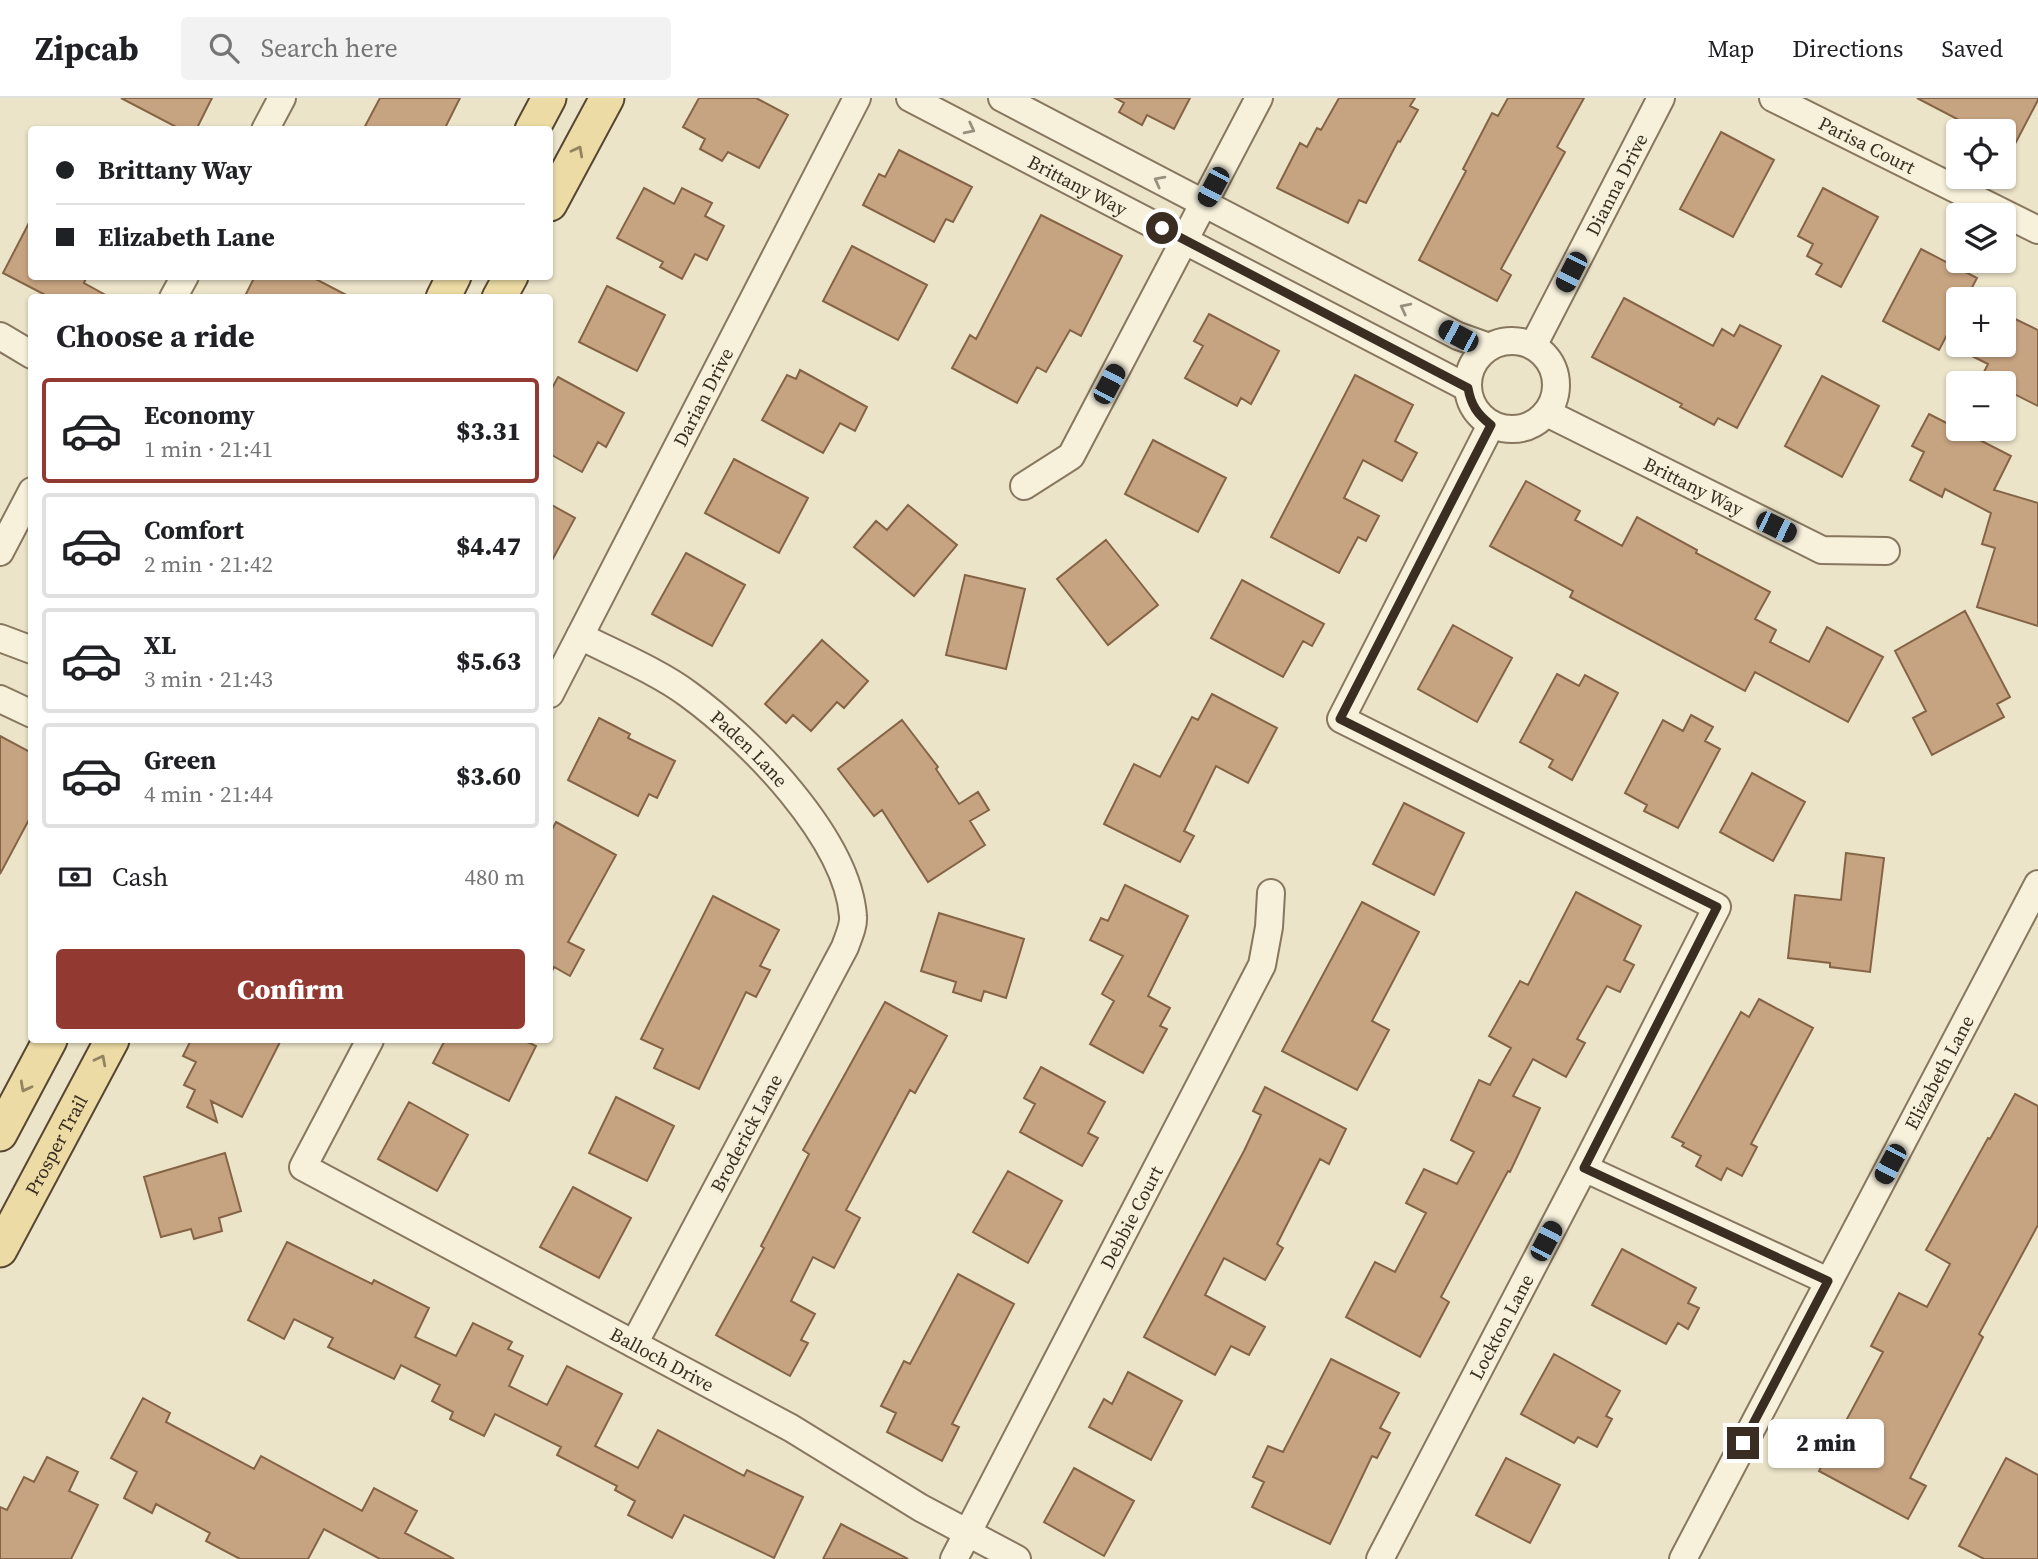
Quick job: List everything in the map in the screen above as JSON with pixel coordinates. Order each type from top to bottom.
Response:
[{"type":"main road","points":[[534,126],[549,98]]},
{"type":"main road","points":[[553,199],[607,98]]},
{"type":"main road","points":[[0,1134],[48,1043]]},
{"type":"main road","name":"Prosper Trail","points":[[0,1250],[110,1043]]},
{"type":"street","points":[[267,126],[282,98]]},
{"type":"street","name":"Darian Drive","points":[[553,688],[857,98]]},
{"type":"street","name":"Brittany Way","points":[[910,98],[1468,388]]},
{"type":"street","points":[[1002,98],[1458,336],[1489,347]]},
{"type":"street","points":[[1024,486],[1072,456],[1259,98]]},
{"type":"street","name":"Dianna Drive","points":[[1533,346],[1661,98]]},
{"type":"street","name":"Parisa Court","points":[[1773,98],[2038,230]]},
{"type":"street","points":[[0,336],[28,353]]},
{"type":"street","points":[[1518,341],[1533,346],[1545,356],[1553,369],[1556,384],[1554,399],[1547,413],[1535,423],[1521,429],[1505,429],[1491,425],[1479,415],[1471,402],[1468,388],[1470,371],[1477,358],[1489,347],[1518,341]]},
{"type":"street","name":"Brittany Way","points":[[1547,413],[1822,550],[1886,551]]},
{"type":"street","name":"Lockton Lane","points":[[1380,1559],[1717,907],[1340,719],[1491,425]]},
{"type":"street","points":[[0,552],[28,499]]},
{"type":"street","name":"Paden Lane","points":[[580,636],[687,692],[754,751],[812,820],[834,856],[848,886],[854,920]]},
{"type":"street","points":[[0,638],[28,648]]},
{"type":"street","points":[[0,699],[28,711]]},
{"type":"street","name":"Elizabeth Lane","points":[[1683,1559],[2038,884]]},
{"type":"street","name":"Debbie Court","points":[[954,1559],[1262,965],[1269,927],[1271,893]]},
{"type":"street","name":"Broderick Lane","points":[[634,1344],[845,947],[854,920]]},
{"type":"street","name":"Balloch Drive","points":[[368,1043],[303,1167],[791,1428],[921,1508],[1017,1559]]},
{"type":"street","points":[[1584,1168],[1828,1281]]},
{"type":"building","points":[[121,98],[212,98],[198,126],[174,126]]},
{"type":"building","points":[[380,98],[460,98],[446,126],[365,126]]},
{"type":"building","points":[[699,98],[756,98],[788,115],[759,168],[728,152],[722,161],[700,149],[705,139],[683,127]]},
{"type":"building","points":[[1115,98],[1190,98],[1174,129],[1147,115],[1142,125],[1119,112],[1124,103]]},
{"type":"building","points":[[1339,98],[1415,98],[1410,106],[1418,110],[1400,142],[1398,141],[1366,203],[1359,200],[1348,223],[1277,188],[1300,143],[1307,147],[1317,128],[1321,130]]},
{"type":"building","points":[[1508,98],[1584,98],[1557,147],[1565,152],[1501,269],[1511,275],[1497,301],[1419,260],[1466,171],[1463,169],[1492,113],[1498,116]]},
{"type":"building","points":[[1917,98],[2038,98],[2016,142],[2016,119],[1957,119]]},
{"type":"building","points":[[1721,132],[1774,160],[1733,237],[1680,209]]},
{"type":"building","points":[[899,150],[972,187],[953,222],[946,219],[934,242],[863,205],[879,174],[885,177]]},
{"type":"building","points":[[644,188],[674,204],[682,188],[712,203],[705,216],[724,226],[707,260],[695,254],[682,279],[660,267],[663,262],[617,238]]},
{"type":"building","points":[[1823,188],[1878,217],[1841,287],[1816,274],[1822,264],[1807,256],[1813,244],[1798,236]]},
{"type":"building","points":[[1041,215],[1122,256],[1081,336],[1070,330],[1046,372],[1037,367],[1017,403],[952,368],[970,335],[976,339]]},
{"type":"building","points":[[28,225],[28,280],[85,280],[84,283],[104,294],[43,294],[3,273]]},
{"type":"building","points":[[852,246],[927,285],[898,340],[823,301]]},
{"type":"building","points":[[1921,249],[1946,262],[1946,273],[1967,273],[1977,278],[1972,287],[1946,287],[1946,337],[1939,350],[1883,321]]},
{"type":"building","points":[[253,280],[318,280],[344,294],[246,294]]},
{"type":"building","points":[[607,286],[665,315],[637,371],[579,342]]},
{"type":"building","points":[[1624,298],[1713,346],[1722,329],[1734,336],[1740,325],[1781,346],[1737,428],[1718,418],[1714,425],[1680,407],[1682,404],[1592,357]]},
{"type":"building","points":[[1209,314],[1279,351],[1251,404],[1241,398],[1237,406],[1185,378],[1203,346],[1194,341]]},
{"type":"building","points":[[2016,319],[2038,330],[2038,406],[2016,395],[2016,371],[1984,371],[1988,364],[1974,357],[2016,357]]},
{"type":"building","points":[[800,370],[867,407],[855,431],[840,423],[823,453],[762,420],[787,375],[796,379]]},
{"type":"building","points":[[1355,375],[1413,405],[1395,441],[1417,453],[1402,481],[1363,460],[1344,498],[1379,516],[1366,541],[1358,537],[1339,573],[1271,537]]},
{"type":"building","points":[[1822,376],[1879,406],[1842,477],[1785,446]]},
{"type":"building","points":[[558,377],[624,413],[606,447],[598,442],[582,472],[553,456],[553,386]]},
{"type":"building","points":[[1929,414],[1946,423],[1946,441],[1982,441],[2011,456],[1994,490],[2038,503],[2038,626],[1977,607],[1995,548],[1982,544],[1991,513],[1945,489],[1942,497],[1910,480],[1924,452],[1912,446]]},
{"type":"building","points":[[1153,440],[1226,478],[1198,532],[1125,494]]},
{"type":"building","points":[[734,459],[808,498],[779,553],[705,513]]},
{"type":"building","points":[[1526,481],[1580,511],[1575,520],[1622,546],[1637,517],[1697,550],[1696,553],[1770,592],[1755,619],[1776,630],[1770,642],[1809,662],[1827,627],[1883,657],[1848,722],[1755,672],[1745,691],[1570,597],[1573,591],[1490,546]]},
{"type":"building","points":[[908,505],[957,545],[914,596],[854,547],[876,521],[887,530]]},
{"type":"building","points":[[553,506],[575,518],[553,558]]},
{"type":"building","points":[[1106,540],[1158,605],[1108,645],[1057,579]]},
{"type":"building","points":[[686,553],[745,585],[712,646],[652,614]]},
{"type":"building","points":[[965,575],[1025,589],[1006,669],[946,655]]},
{"type":"building","points":[[1242,580],[1324,624],[1312,646],[1303,641],[1283,677],[1211,638]]},
{"type":"building","points":[[1965,611],[2010,697],[1997,704],[2004,717],[1932,755],[1913,718],[1926,711],[1895,651]]},
{"type":"building","points":[[1453,625],[1512,658],[1477,722],[1418,689]]},
{"type":"building","points":[[822,640],[868,681],[844,708],[837,702],[811,731],[793,715],[786,723],[765,704]]},
{"type":"building","points":[[1557,674],[1579,686],[1585,675],[1618,693],[1572,780],[1549,767],[1553,760],[1520,742]]},
{"type":"building","points":[[1212,694],[1277,728],[1248,783],[1216,766],[1184,831],[1194,836],[1180,862],[1104,824],[1134,764],[1160,777],[1192,717],[1198,720]]},
{"type":"building","points":[[1691,715],[1713,727],[1705,741],[1720,749],[1678,828],[1644,811],[1647,805],[1625,793],[1663,720],[1683,731]]},
{"type":"building","points":[[599,718],[630,734],[628,738],[675,761],[657,798],[649,794],[638,816],[568,780]]},
{"type":"building","points":[[902,720],[938,767],[936,769],[959,804],[978,792],[989,810],[970,821],[985,845],[928,882],[882,810],[874,816],[838,769]]},
{"type":"building","points":[[0,736],[28,751],[28,822],[0,874]]},
{"type":"building","points":[[1752,773],[1805,802],[1773,861],[1720,832]]},
{"type":"building","points":[[1404,803],[1464,833],[1434,895],[1373,864]]},
{"type":"building","points":[[556,822],[616,855],[568,942],[584,950],[570,976],[554,967],[553,969],[553,828]]},
{"type":"building","points":[[1846,853],[1884,858],[1870,972],[1830,967],[1830,963],[1788,958],[1795,895],[1841,900]]},
{"type":"building","points":[[1125,885],[1188,916],[1148,996],[1170,1008],[1160,1026],[1167,1029],[1143,1073],[1090,1044],[1114,1001],[1102,994],[1123,956],[1090,940],[1101,918],[1108,921]]},
{"type":"building","points":[[1576,892],[1641,926],[1624,960],[1634,965],[1620,992],[1607,986],[1577,1039],[1585,1043],[1566,1077],[1533,1059],[1513,1096],[1540,1108],[1510,1172],[1508,1171],[1441,1297],[1449,1302],[1420,1357],[1346,1317],[1375,1262],[1395,1272],[1426,1213],[1406,1203],[1424,1169],[1457,1184],[1474,1152],[1451,1140],[1479,1080],[1490,1085],[1511,1048],[1489,1036],[1520,981],[1528,985]]},
{"type":"building","points":[[713,896],[779,930],[760,966],[770,970],[756,997],[746,992],[699,1089],[654,1068],[663,1049],[641,1039]]},
{"type":"building","points":[[1362,902],[1419,932],[1372,1021],[1389,1030],[1357,1090],[1282,1051]]},
{"type":"building","points":[[939,913],[1024,939],[1006,998],[984,991],[981,1001],[953,992],[956,982],[921,971]]},
{"type":"building","points":[[1759,999],[1813,1028],[1751,1144],[1757,1147],[1742,1176],[1727,1168],[1721,1180],[1696,1166],[1701,1156],[1672,1137],[1741,1012],[1749,1017]]},
{"type":"building","points":[[885,1002],[947,1036],[915,1093],[910,1090],[846,1210],[860,1218],[834,1268],[813,1257],[791,1301],[815,1314],[801,1340],[808,1343],[790,1376],[716,1335],[764,1248],[761,1246],[809,1154],[803,1150]]},
{"type":"building","points":[[190,1043],[279,1043],[242,1117],[211,1101],[217,1122],[187,1107],[195,1090],[184,1085],[196,1062],[183,1056]]},
{"type":"building","points":[[443,1043],[530,1043],[536,1046],[509,1101],[433,1063]]},
{"type":"building","points":[[1041,1067],[1105,1102],[1088,1133],[1098,1138],[1082,1166],[1020,1132],[1035,1104],[1024,1098]]},
{"type":"building","points":[[1265,1087],[1346,1129],[1329,1164],[1320,1159],[1277,1244],[1283,1248],[1265,1280],[1224,1258],[1205,1295],[1265,1327],[1249,1355],[1231,1346],[1215,1375],[1144,1337],[1244,1151],[1261,1115],[1253,1111]]},
{"type":"building","points":[[2015,1094],[2038,1106],[2038,1225],[1979,1334],[1983,1337],[1910,1478],[1926,1486],[1908,1519],[1819,1471],[1883,1352],[1871,1346],[1899,1293],[1927,1307],[1950,1264],[1926,1250]]},
{"type":"building","points":[[616,1097],[674,1126],[647,1181],[589,1153]]},
{"type":"building","points":[[409,1102],[468,1135],[437,1191],[378,1159]]},
{"type":"building","points":[[225,1153],[241,1211],[219,1218],[222,1231],[194,1239],[191,1229],[161,1237],[144,1177]]},
{"type":"building","points":[[1008,1171],[1062,1201],[1028,1263],[973,1232]]},
{"type":"building","points":[[573,1187],[631,1218],[599,1278],[540,1247]]},
{"type":"building","points":[[287,1242],[372,1284],[374,1280],[429,1308],[415,1337],[456,1356],[473,1323],[512,1342],[508,1349],[523,1356],[509,1386],[547,1405],[567,1366],[622,1394],[595,1446],[638,1468],[658,1430],[744,1476],[747,1470],[803,1497],[774,1558],[684,1515],[672,1538],[628,1515],[635,1501],[615,1490],[617,1486],[557,1455],[561,1447],[495,1414],[484,1436],[450,1419],[453,1412],[432,1401],[440,1385],[401,1365],[394,1379],[328,1347],[333,1338],[294,1319],[284,1339],[248,1320]]},
{"type":"building","points":[[1622,1249],[1696,1288],[1688,1303],[1699,1308],[1688,1329],[1678,1323],[1666,1344],[1592,1305]]},
{"type":"building","points":[[958,1274],[1014,1304],[952,1424],[959,1427],[942,1461],[887,1432],[896,1413],[881,1406],[904,1361],[910,1364]]},
{"type":"building","points":[[1554,1354],[1620,1391],[1606,1416],[1612,1419],[1597,1447],[1578,1437],[1574,1443],[1521,1414]]},
{"type":"building","points":[[1331,1359],[1399,1393],[1380,1428],[1390,1433],[1377,1458],[1372,1456],[1330,1544],[1252,1507],[1264,1482],[1253,1477],[1268,1446],[1283,1452]]},
{"type":"building","points":[[1128,1372],[1182,1401],[1151,1460],[1089,1427],[1104,1399],[1112,1404]]},
{"type":"building","points":[[143,1398],[170,1413],[166,1422],[254,1469],[261,1456],[362,1511],[374,1488],[417,1511],[405,1533],[454,1559],[380,1559],[324,1529],[308,1559],[240,1559],[206,1541],[210,1533],[156,1504],[152,1513],[124,1498],[137,1472],[111,1458]]},
{"type":"building","points":[[47,1457],[78,1472],[69,1491],[98,1505],[71,1559],[0,1559],[0,1507],[7,1510],[24,1477],[34,1482]]},
{"type":"building","points":[[1506,1458],[1560,1485],[1530,1543],[1476,1515]]},
{"type":"building","points":[[2006,1458],[2038,1475],[2038,1559],[1984,1559],[1959,1546]]},
{"type":"building","points":[[1074,1468],[1134,1501],[1104,1556],[1044,1522]]},
{"type":"building","points":[[841,1524],[908,1559],[823,1559]]},
{"type":"route","points":[[1162,228],[1468,388],[1471,402],[1479,415],[1491,425],[1340,719],[1717,907],[1584,1168],[1828,1281],[1743,1443]]}]
